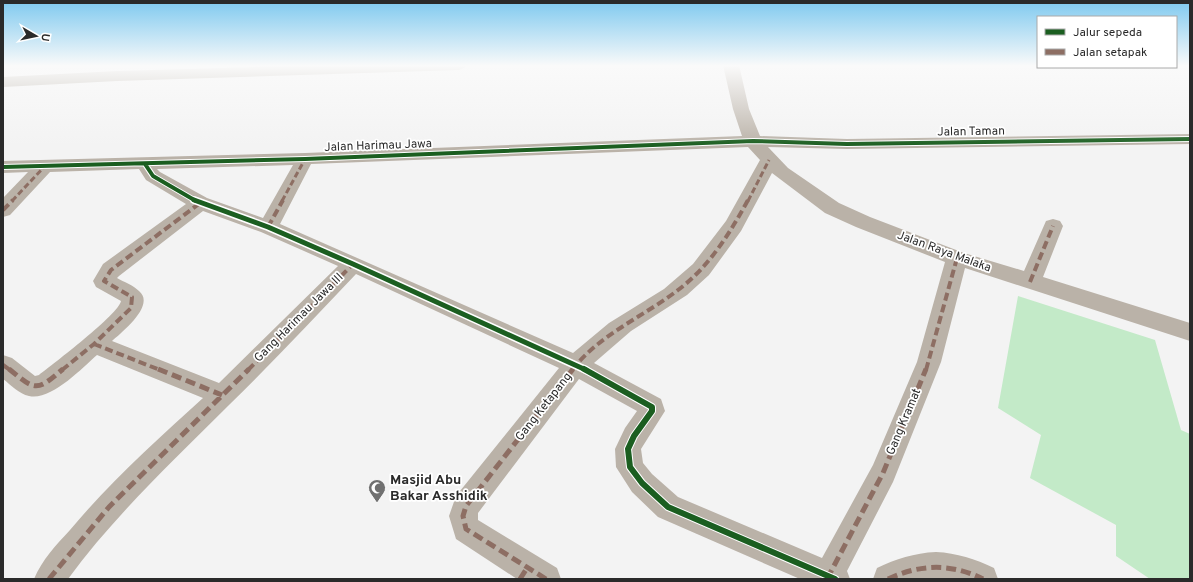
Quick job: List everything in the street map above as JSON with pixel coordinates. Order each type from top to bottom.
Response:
[{"type":"street","name":"Jalan Raya Malaka","points":[[737,92],[741,109],[753,141],[781,172],[832,208],[863,222],[958,258],[1190,332]]},
{"type":"street","name":"Jalan Taman","points":[[753,141],[847,144],[1190,139]]},
{"type":"street","name":"Jalan Harimau Jawa","points":[[3,167],[306,159],[753,141]]},
{"type":"street","points":[[268,227],[306,159]]},
{"type":"street","name":"Gang Ketapang","points":[[531,576],[466,529],[463,516],[466,506],[576,365],[596,346],[622,326],[686,284],[708,262],[732,232],[769,160]]},
{"type":"street","name":"Gang Harimau Jawa III","points":[[49,579],[63,560],[139,475],[222,395],[353,264],[268,227],[200,203],[153,176],[145,164]]},
{"type":"street","points":[[3,210],[45,166]]},
{"type":"street","points":[[3,365],[30,386],[38,386],[48,382],[94,344],[125,314],[133,302],[132,297],[107,284],[104,281],[105,276],[200,203]]},
{"type":"street","points":[[1030,282],[1053,226]]},
{"type":"street","name":"Gang Kramat","points":[[830,578],[883,473],[929,362],[958,258]]},
{"type":"street","points":[[353,264],[576,365],[652,407],[652,411],[634,436],[628,449],[630,467],[642,483],[668,507],[830,578]]},
{"type":"street","points":[[94,344],[222,395]]},
{"type":"street","points":[[888,579],[903,571],[931,567],[955,567],[983,579]]},
{"type":"green space","points":[[1018,296],[1155,340],[1181,430],[1190,434],[1190,579],[1150,579],[1116,556],[1116,525],[1030,478],[1041,435],[998,408]]},
{"type":"marked path","points":[[268,227],[305,159]]},
{"type":"marked path","points":[[546,579],[466,529],[463,516],[466,506],[576,365],[617,330],[672,295],[701,270],[734,226],[769,160]]},
{"type":"marked path","points":[[3,210],[45,166]]},
{"type":"marked path","points":[[3,365],[30,386],[38,386],[48,382],[94,344],[131,308],[132,297],[104,281],[111,270],[200,203]]},
{"type":"marked path","points":[[1030,282],[1053,226]]},
{"type":"marked path","points":[[827,579],[883,473],[929,362],[957,258]]},
{"type":"marked path","points":[[49,579],[88,530],[131,484],[221,397],[353,264]]},
{"type":"marked path","points":[[94,344],[222,395]]},
{"type":"marked path","points":[[888,579],[923,567],[948,567],[972,573],[983,579]]},
{"type":"marked path","points":[[520,579],[527,568]]},
{"type":"cycle path","points":[[3,167],[305,159],[753,141],[847,144],[1190,139]]},
{"type":"cycle path","points":[[145,164],[153,176],[200,203],[268,227],[353,264],[576,365],[652,407],[652,411],[634,436],[628,449],[630,467],[642,483],[668,507],[835,579]]},
{"type":"place","name":"Masjid Abu Bakar Asshidik","points":[[377,503]]}]
